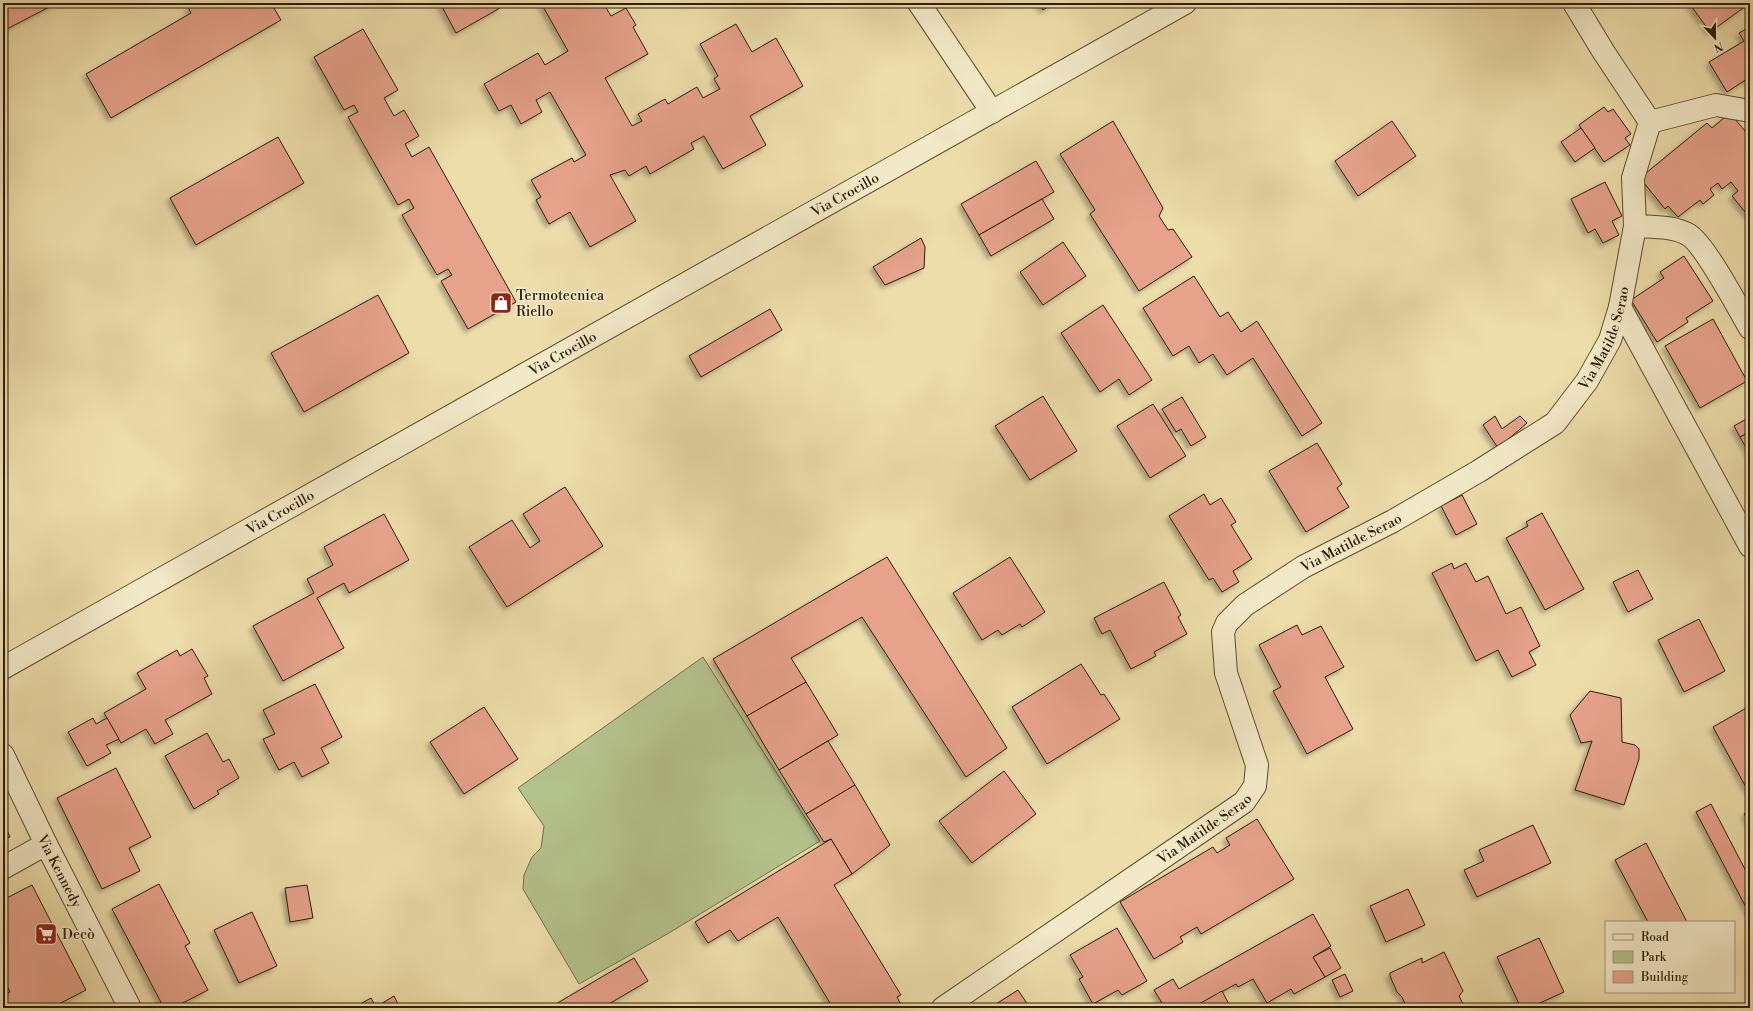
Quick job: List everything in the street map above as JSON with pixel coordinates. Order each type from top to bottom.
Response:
[{"type":"street","points":[[919,3],[992,112]]},
{"type":"street","name":"Via Crocillo","points":[[3,668],[1185,3]]},
{"type":"street","points":[[1574,3],[1603,51],[1650,122],[1716,104],[1750,111]]},
{"type":"street","name":"Via Matilde Serao","points":[[943,1008],[1244,802],[1255,786],[1257,765],[1226,673],[1223,632],[1227,623],[1245,605],[1303,567],[1393,521],[1479,471],[1555,423],[1587,381],[1610,340],[1620,308],[1635,226],[1633,178],[1650,122]]},
{"type":"street","points":[[1635,226],[1674,229],[1690,236],[1706,254],[1750,328]]},
{"type":"street","points":[[1620,308],[1750,546]]},
{"type":"street","name":"Via Kennedy","points":[[3,755],[46,844],[130,1008]]},
{"type":"street","points":[[3,868],[46,844]]},
{"type":"green space","points":[[703,657],[820,841],[669,933],[579,984],[523,889],[524,875],[532,857],[541,848],[544,826],[518,788]]},
{"type":"building","points":[[3,3],[57,3],[3,31]]},
{"type":"building","points":[[195,3],[271,3],[281,20],[111,118],[86,74],[191,13],[188,7]]},
{"type":"building","points":[[440,3],[497,3],[500,8],[456,33]]},
{"type":"building","points":[[541,3],[603,3],[611,16],[626,8],[636,25],[633,27],[648,54],[605,78],[632,126],[642,121],[638,114],[665,99],[668,104],[697,87],[703,98],[720,89],[714,79],[718,76],[700,44],[736,24],[752,52],[776,38],[803,86],[750,116],[766,145],[723,169],[704,136],[691,143],[694,149],[650,174],[646,166],[629,176],[625,170],[610,175],[636,221],[590,247],[570,212],[549,224],[536,200],[541,197],[531,180],[572,158],[574,162],[586,155],[550,92],[536,100],[542,112],[521,124],[511,105],[499,111],[484,84],[538,53],[545,65],[568,51]]},
{"type":"building","points":[[1039,3],[1053,3],[1043,10]]},
{"type":"building","points":[[1689,3],[1750,3],[1710,32]]},
{"type":"building","points":[[1750,27],[1750,84],[1747,79],[1727,92],[1709,62],[1744,41],[1739,33]]},
{"type":"building","points":[[363,29],[398,90],[384,98],[394,116],[404,110],[419,136],[405,144],[412,157],[429,147],[516,302],[468,329],[441,281],[452,275],[448,269],[437,275],[402,215],[414,208],[409,199],[398,205],[348,117],[358,112],[354,105],[344,110],[314,57]]},
{"type":"building","points":[[1604,107],[1608,112],[1613,109],[1631,134],[1625,138],[1630,145],[1604,162],[1579,125]]},
{"type":"building","points":[[1730,113],[1750,137],[1750,218],[1732,196],[1738,191],[1731,182],[1722,189],[1718,183],[1710,189],[1714,195],[1703,204],[1700,200],[1678,217],[1668,206],[1665,209],[1640,178],[1707,123],[1712,128]]},
{"type":"building","points":[[1113,121],[1163,208],[1159,216],[1168,230],[1173,229],[1192,257],[1139,291],[1090,214],[1095,210],[1060,154]]},
{"type":"building","points":[[1392,121],[1416,156],[1358,196],[1335,161]]},
{"type":"building","points":[[1581,128],[1595,148],[1575,162],[1561,142]]},
{"type":"building","points":[[278,137],[304,183],[196,245],[170,198]]},
{"type":"building","points":[[1036,161],[1054,192],[979,235],[961,204]]},
{"type":"building","points":[[1605,182],[1622,216],[1612,221],[1619,235],[1603,243],[1595,229],[1588,233],[1571,199]]},
{"type":"building","points":[[1042,199],[1054,219],[991,256],[979,235]]},
{"type":"building","points":[[921,238],[925,247],[924,268],[885,285],[873,267]]},
{"type":"building","points":[[1063,242],[1086,276],[1043,305],[1020,272]]},
{"type":"building","points":[[1684,256],[1713,301],[1686,318],[1688,322],[1657,342],[1631,300],[1664,278],[1660,272]]},
{"type":"building","points":[[1194,276],[1220,317],[1228,312],[1241,332],[1257,321],[1322,423],[1302,436],[1253,358],[1227,375],[1213,354],[1199,363],[1189,346],[1173,356],[1143,308]]},
{"type":"building","points":[[378,295],[409,353],[304,412],[271,353]]},
{"type":"building","points":[[1103,305],[1152,380],[1129,395],[1119,379],[1100,392],[1061,333]]},
{"type":"building","points":[[770,309],[782,330],[701,377],[689,356]]},
{"type":"building","points":[[1713,319],[1747,381],[1700,408],[1665,346]]},
{"type":"building","points":[[1043,396],[1077,451],[1030,480],[995,426]]},
{"type":"building","points":[[1182,397],[1206,437],[1191,446],[1181,429],[1176,432],[1162,409]]},
{"type":"building","points":[[1153,404],[1186,456],[1150,478],[1117,426]]},
{"type":"building","points":[[1495,416],[1502,429],[1520,416],[1527,423],[1498,448],[1483,425]]},
{"type":"building","points":[[1750,417],[1750,432],[1740,437],[1734,426]]},
{"type":"building","points":[[1750,432],[1750,455],[1740,437]]},
{"type":"building","points":[[1317,443],[1342,484],[1337,488],[1349,507],[1306,532],[1269,471]]},
{"type":"building","points":[[565,487],[603,546],[507,607],[469,547],[512,520],[530,548],[540,541],[523,514]]},
{"type":"building","points":[[1204,494],[1210,505],[1221,498],[1236,522],[1231,525],[1252,559],[1233,571],[1239,582],[1222,592],[1213,578],[1209,580],[1169,516]]},
{"type":"building","points":[[1462,495],[1477,524],[1456,535],[1441,506]]},
{"type":"building","points":[[1542,513],[1584,589],[1545,610],[1506,538],[1528,526],[1526,522]]},
{"type":"building","points":[[384,514],[409,560],[349,593],[344,583],[317,598],[344,648],[283,681],[253,626],[314,593],[307,579],[333,565],[324,547]]},
{"type":"building","points":[[887,557],[1007,748],[966,777],[862,617],[791,658],[806,682],[747,716],[713,659]]},
{"type":"building","points":[[1010,557],[1045,612],[1022,627],[1020,624],[1002,635],[998,630],[982,640],[953,593]]},
{"type":"building","points":[[1452,563],[1454,569],[1466,563],[1476,582],[1488,576],[1506,614],[1521,607],[1540,646],[1529,652],[1536,665],[1512,677],[1498,650],[1476,661],[1432,573]]},
{"type":"building","points":[[1638,570],[1653,599],[1628,612],[1613,582]]},
{"type":"building","points":[[1164,582],[1181,615],[1178,617],[1187,634],[1154,652],[1156,656],[1131,669],[1110,630],[1102,634],[1094,618]]},
{"type":"building","points":[[1699,619],[1725,671],[1684,692],[1658,640]]},
{"type":"building","points":[[1297,625],[1302,635],[1321,626],[1344,667],[1325,677],[1353,729],[1307,754],[1273,691],[1281,687],[1259,645]]},
{"type":"building","points":[[192,649],[208,676],[204,678],[212,694],[165,720],[173,734],[155,744],[146,729],[121,743],[104,713],[146,689],[137,673],[177,650],[180,656]]},
{"type":"building","points":[[1081,664],[1101,695],[1104,694],[1120,719],[1047,764],[1012,707]]},
{"type":"building","points":[[806,682],[838,735],[779,770],[747,716]]},
{"type":"building","points":[[315,684],[342,737],[321,748],[329,763],[302,777],[294,762],[279,770],[263,739],[275,734],[263,710]]},
{"type":"building","points":[[1590,691],[1621,698],[1622,742],[1635,745],[1639,749],[1639,759],[1624,805],[1575,790],[1592,741],[1581,743],[1570,715]]},
{"type":"building","points":[[1750,706],[1750,790],[1748,791],[1713,727]]},
{"type":"building","points":[[484,707],[518,759],[464,794],[430,742]]},
{"type":"building","points":[[93,718],[96,724],[107,718],[119,739],[106,745],[111,753],[87,766],[68,732]]},
{"type":"building","points":[[207,733],[223,762],[229,759],[239,778],[217,791],[219,794],[194,809],[165,756]]},
{"type":"building","points":[[828,741],[855,785],[806,814],[779,770]]},
{"type":"building","points":[[116,768],[151,837],[129,848],[140,871],[102,889],[57,798]]},
{"type":"building","points":[[1004,771],[1036,814],[972,863],[939,821]]},
{"type":"building","points":[[855,785],[890,845],[852,874],[831,839],[824,842],[806,814]]},
{"type":"building","points":[[1711,804],[1750,879],[1750,915],[1696,812]]},
{"type":"building","points":[[1750,811],[1750,824],[1744,814]]},
{"type":"building","points":[[1257,819],[1294,879],[1201,934],[1197,927],[1180,937],[1183,942],[1154,959],[1120,902],[1213,847],[1217,853],[1230,845],[1226,838]]},
{"type":"building","points":[[3,821],[10,837],[3,840]]},
{"type":"building","points":[[1533,825],[1551,863],[1477,897],[1464,870],[1484,861],[1479,850]]},
{"type":"building","points":[[831,839],[852,874],[834,885],[901,995],[897,997],[900,1003],[892,1008],[833,1008],[778,917],[738,941],[730,930],[708,943],[695,922]]},
{"type":"building","points":[[1646,843],[1686,921],[1647,921],[1615,860]]},
{"type":"building","points":[[159,884],[190,943],[185,946],[208,990],[173,1008],[164,1008],[112,909]]},
{"type":"building","points":[[32,885],[86,990],[51,1008],[4,1008],[3,996],[10,992],[3,977],[3,900]]},
{"type":"building","points":[[307,885],[313,918],[290,922],[285,888]]},
{"type":"building","points":[[1408,889],[1425,925],[1386,942],[1370,906]]},
{"type":"building","points":[[252,912],[277,966],[239,983],[214,930]]},
{"type":"building","points":[[1313,914],[1331,946],[1313,957],[1325,977],[1294,994],[1291,989],[1267,1003],[1253,979],[1238,987],[1236,984],[1192,1008],[1165,1008],[1154,990],[1173,979],[1179,989]]},
{"type":"building","points":[[1117,928],[1147,981],[1122,995],[1118,990],[1093,1004],[1079,979],[1083,977],[1070,955]]},
{"type":"building","points":[[1539,938],[1564,992],[1529,1008],[1521,1008],[1497,957]]},
{"type":"building","points":[[1330,948],[1341,968],[1325,977],[1313,957]]},
{"type":"building","points":[[1444,952],[1463,991],[1459,996],[1464,1006],[1472,1008],[1407,1008],[1402,997],[1397,992],[1390,973],[1422,958],[1422,963]]},
{"type":"building","points":[[634,958],[648,981],[602,1008],[549,1008]]},
{"type":"building","points":[[1345,974],[1353,991],[1340,997],[1332,980]]},
{"type":"building","points":[[1018,990],[1030,1008],[994,1008],[993,1006]]},
{"type":"building","points":[[1222,991],[1231,1008],[1192,1008]]},
{"type":"building","points":[[394,996],[400,1008],[355,1007],[371,998],[376,1007]]},
{"type":"building","points":[[1748,1003],[1750,1008],[1737,1008]]},
{"type":"place","name":"Termotecnica Riello","points":[[501,303]]},
{"type":"place","name":"Decò","points":[[46,934]]}]
